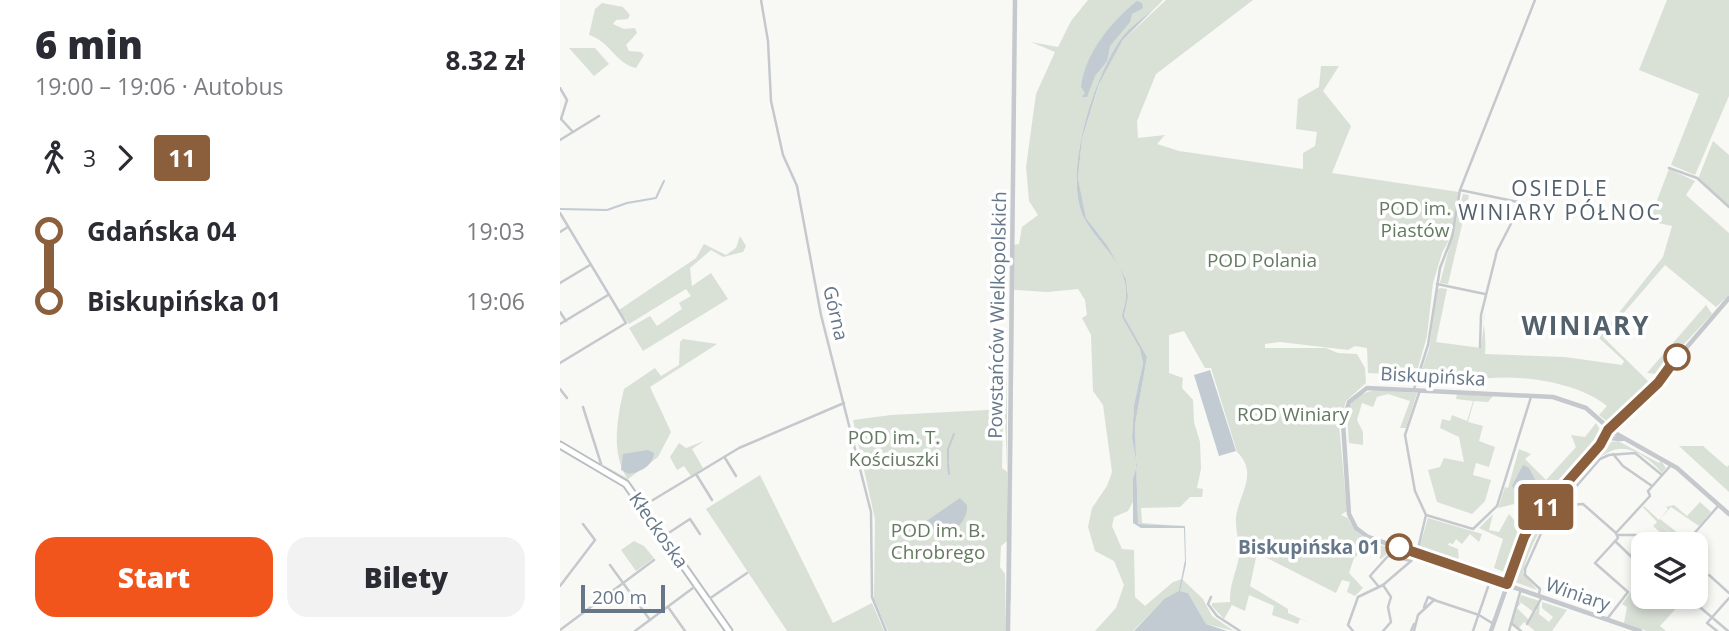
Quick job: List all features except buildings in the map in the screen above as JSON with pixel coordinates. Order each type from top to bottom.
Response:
[{"type":"main road","name":"Kłeckoska","points":[[560,445],[626,484],[729,631]]},
{"type":"street","name":"Górna","points":[[761,0],[768,41],[771,101],[783,155],[797,186],[821,315],[873,525],[872,597],[886,631]]},
{"type":"street","name":"Powstańców Wielkopolskich","points":[[1008,631],[1015,0]]},
{"type":"street","points":[[1353,631],[1348,625],[1358,597],[1381,586],[1411,561],[1426,515],[1415,491],[1406,431],[1428,345],[1437,284],[1452,237],[1460,190],[1535,0]]},
{"type":"street","points":[[560,88],[567,99],[560,118],[573,132]]},
{"type":"street","points":[[560,140],[599,116]]},
{"type":"street","points":[[1669,168],[1697,177],[1729,207]]},
{"type":"street","points":[[1460,190],[1518,202],[1519,210],[1500,240],[1486,295],[1480,347]]},
{"type":"street","points":[[560,213],[626,323],[560,363]]},
{"type":"street","points":[[560,232],[568,227]]},
{"type":"street","points":[[560,283],[591,264]]},
{"type":"street","points":[[1437,284],[1486,295]]},
{"type":"street","points":[[560,324],[609,295]]},
{"type":"street","points":[[1491,631],[1530,526],[1729,298]]},
{"type":"street","points":[[560,312],[566,321]]},
{"type":"street","name":"Biskupińska","points":[[1507,584],[1368,537],[1353,523],[1348,509],[1343,423],[1347,404],[1362,390],[1371,387],[1562,398],[1586,408],[1611,433]]},
{"type":"street","points":[[560,389],[567,398]]},
{"type":"street","points":[[1426,515],[1472,529],[1497,506],[1531,395]]},
{"type":"street","points":[[643,506],[724,457],[844,403]]},
{"type":"street","points":[[583,407],[602,468]]},
{"type":"street","points":[[1611,433],[1671,464],[1729,514]]},
{"type":"street","points":[[1527,624],[1541,589],[1524,571],[1547,520],[1561,508],[1600,459],[1613,454],[1634,453],[1662,475]]},
{"type":"street","points":[[592,463],[598,454]]},
{"type":"street","points":[[1613,454],[1623,466],[1652,486]]},
{"type":"street","points":[[724,457],[736,476]]},
{"type":"street","points":[[1606,619],[1628,592],[1595,563],[1650,496],[1648,491],[1671,464]]},
{"type":"street","points":[[696,474],[712,500]]},
{"type":"street","points":[[1561,508],[1583,504],[1618,534],[1631,535]]},
{"type":"street","points":[[1696,532],[1720,505]]},
{"type":"street","points":[[664,536],[690,519],[700,534]]},
{"type":"street","points":[[560,586],[595,540],[583,524]]},
{"type":"street","points":[[1615,541],[1631,556]]},
{"type":"street","points":[[1383,631],[1391,622],[1388,607],[1391,595],[1370,576],[1388,556],[1411,561]]},
{"type":"street","points":[[560,630],[653,560]]},
{"type":"street","points":[[610,565],[650,620]]},
{"type":"street","points":[[708,600],[747,573]]},
{"type":"street","points":[[1709,575],[1729,596],[1707,623],[1717,631]]},
{"type":"street","points":[[1474,631],[1490,579]]},
{"type":"street","name":"Winiary","points":[[1507,584],[1640,631]]},
{"type":"street","points":[[635,631],[698,585]]},
{"type":"street","points":[[1509,631],[1521,589]]},
{"type":"street","points":[[1211,597],[1208,604],[1214,614],[1240,631]]},
{"type":"street","points":[[1413,631],[1418,615],[1435,600],[1479,615],[1493,624]]},
{"type":"street","points":[[668,607],[685,631]]},
{"type":"street","points":[[1702,609],[1728,631]]},
{"type":"street","points":[[1511,623],[1521,631]]},
{"type":"green space","points":[[1088,0],[1163,0],[1125,34],[1110,57],[1091,101],[1079,152],[1078,199],[1084,218],[1111,254],[1122,274],[1126,296],[1122,317],[1140,349],[1143,363],[1134,405],[1132,438],[1137,466],[1133,478],[1134,500],[1128,511],[1114,517],[1112,526],[1122,549],[1134,550],[1135,597],[1145,606],[1173,582],[1182,579],[1203,599],[1212,616],[1234,631],[1206,624],[1188,593],[1180,591],[1164,599],[1133,631],[1095,631],[1116,608],[1124,585],[1114,561],[1095,551],[1088,527],[1092,508],[1107,486],[1112,472],[1103,405],[1093,391],[1091,335],[1082,318],[1087,315],[1085,300],[1078,289],[1047,292],[1014,290],[1011,602],[1009,600],[1013,245],[1019,244],[1022,227],[1038,215],[1029,201],[1026,167],[1036,94],[1055,52],[1031,42],[1058,47],[1071,21]]},
{"type":"green space","points":[[1166,0],[1253,0],[1156,74],[1137,121],[1138,138],[1165,135],[1157,144],[1179,151],[1303,169],[1303,153],[1315,146],[1317,132],[1296,129],[1298,99],[1319,87],[1321,66],[1339,66],[1323,91],[1351,126],[1332,173],[1459,192],[1451,236],[1442,253],[1433,283],[1427,336],[1416,375],[1368,373],[1367,348],[1355,346],[1348,350],[1280,342],[1265,344],[1265,348],[1326,348],[1338,353],[1357,354],[1365,368],[1366,383],[1346,401],[1339,425],[1347,511],[1341,515],[1348,518],[1366,538],[1410,554],[1407,559],[1389,552],[1381,559],[1367,547],[1354,558],[1349,573],[1363,588],[1355,596],[1347,592],[1350,582],[1342,580],[1336,593],[1257,553],[1250,586],[1288,609],[1288,613],[1310,623],[1300,619],[1298,624],[1272,615],[1274,606],[1249,595],[1245,611],[1232,605],[1224,619],[1212,606],[1212,603],[1230,602],[1239,556],[1236,517],[1246,484],[1247,468],[1237,452],[1211,368],[1205,368],[1184,331],[1169,335],[1169,373],[1183,378],[1182,388],[1193,400],[1194,422],[1200,442],[1201,469],[1197,488],[1203,489],[1202,497],[1190,497],[1180,507],[1141,508],[1142,523],[1171,525],[1138,524],[1135,425],[1147,357],[1124,316],[1128,294],[1126,279],[1107,245],[1086,218],[1078,178],[1082,139],[1100,82],[1121,42]]},
{"type":"green space","points":[[1667,0],[1729,0],[1729,96],[1695,175],[1671,165],[1699,94],[1639,70]]},
{"type":"green space","points":[[602,3],[623,7],[630,15],[628,19],[616,20],[613,24],[624,29],[635,28],[637,33],[626,45],[629,51],[641,52],[644,55],[636,68],[623,62],[603,42],[589,35],[595,9]]},
{"type":"green space","points":[[569,48],[595,48],[609,64],[594,76]]},
{"type":"green space","points":[[1713,141],[1729,155],[1729,206],[1698,179]]},
{"type":"green space","points":[[1669,169],[1695,181],[1686,195],[1729,233],[1729,295],[1716,307],[1665,265],[1603,337],[1648,381],[1632,406],[1609,423],[1599,415],[1607,406],[1594,397],[1560,385],[1523,378],[1456,380],[1420,375],[1429,349],[1437,290],[1447,289],[1436,342],[1481,348],[1484,323],[1485,354],[1565,357],[1622,365],[1624,361],[1599,338],[1663,257],[1672,226],[1649,221]]},
{"type":"green space","points":[[1463,194],[1469,195],[1448,284],[1440,283]]},
{"type":"green space","points":[[740,236],[746,246],[743,252],[723,257],[711,250],[690,268],[692,286],[711,273],[728,299],[643,351],[629,328],[650,316],[657,326],[682,309],[679,303],[691,296],[686,289],[629,324],[619,310],[696,258],[704,244],[726,255],[736,248]]},
{"type":"green space","points":[[1706,305],[1712,314],[1656,374],[1647,373]]},
{"type":"green space","points":[[683,339],[717,344],[650,387],[671,432],[658,457],[628,479],[634,489],[603,465],[627,478],[617,447],[619,412],[624,389],[655,368],[661,376],[679,365],[680,342]]},
{"type":"green space","points":[[1007,353],[1007,466],[1005,416],[1002,410],[997,411],[1003,417],[1002,468],[1007,472],[1007,541],[1001,546],[1000,567],[1005,574],[1006,631],[888,631],[874,599],[875,519],[853,420],[891,415],[1006,409]]},
{"type":"green space","points":[[1375,390],[1417,393],[1406,428],[1400,428],[1410,401],[1388,394],[1377,397],[1373,407],[1362,403],[1357,420],[1363,432],[1363,445],[1349,443],[1349,409],[1356,398]]},
{"type":"green space","points":[[1457,394],[1493,396],[1488,402],[1474,401],[1468,422],[1483,426],[1479,441],[1495,447],[1489,467],[1476,463],[1473,475],[1491,480],[1485,501],[1472,514],[1437,502],[1428,470],[1440,467],[1444,458],[1464,462],[1459,437],[1440,428],[1442,419],[1450,421],[1452,415],[1467,421],[1473,401],[1456,399]]},
{"type":"green space","points":[[1596,423],[1602,433],[1601,438],[1530,516],[1527,514],[1531,519],[1507,573],[1494,568],[1503,539],[1479,528],[1493,514],[1489,530],[1499,532],[1509,514],[1514,520],[1522,514],[1514,504],[1498,508],[1505,487],[1508,488],[1519,449],[1531,454],[1525,459],[1546,480],[1576,447],[1571,435],[1585,437]]},
{"type":"green space","points":[[704,441],[692,449],[703,468],[691,476],[684,466],[677,470],[670,457],[679,443],[686,448]]},
{"type":"green space","points":[[1618,441],[1659,463],[1661,461],[1666,468],[1662,473],[1648,459],[1626,449],[1611,451],[1597,459],[1556,503],[1535,540],[1523,573],[1537,590],[1515,582],[1523,558],[1520,552],[1535,523],[1603,445],[1605,449],[1611,442]]},
{"type":"green space","points":[[1679,446],[1703,446],[1727,467],[1729,465],[1729,492]]},
{"type":"green space","points":[[760,475],[833,623],[872,603],[884,631],[787,631],[706,509]]},
{"type":"green space","points":[[1700,502],[1711,512],[1699,526],[1671,507],[1660,519],[1677,532],[1669,532],[1660,525],[1668,532],[1660,532],[1653,526],[1657,522],[1643,507],[1659,520],[1668,509],[1666,507],[1674,505],[1687,516]]},
{"type":"green space","points":[[1428,518],[1482,534],[1479,542],[1470,534],[1462,544],[1456,539],[1453,544],[1449,543],[1448,545],[1458,549],[1459,562],[1422,549],[1420,545]]},
{"type":"green space","points":[[634,541],[644,546],[654,558],[636,571],[621,550]]},
{"type":"green space","points":[[1631,592],[1631,609],[1675,609],[1660,626],[1666,631],[1647,631],[1624,623],[1627,607],[1622,604]]},
{"type":"green space","points":[[1521,595],[1540,601],[1539,614],[1549,622],[1553,617],[1542,608],[1542,602],[1567,610],[1552,631],[1535,631],[1524,622],[1518,629],[1511,623],[1518,601],[1521,603],[1517,608],[1529,620],[1537,610],[1532,611],[1519,601]]},
{"type":"shaded area","points":[[1137,1],[1142,3],[1143,8],[1132,14],[1130,22],[1110,46],[1107,61],[1095,76],[1087,97],[1082,97],[1085,93],[1081,87],[1083,74],[1094,50],[1109,28]]},
{"type":"shaded area","points":[[1156,7],[1122,41],[1099,84],[1082,139],[1078,178],[1086,218],[1107,245],[1126,279],[1128,296],[1124,316],[1147,357],[1135,425],[1136,461],[1132,438],[1134,405],[1143,363],[1140,349],[1122,317],[1126,296],[1122,274],[1111,254],[1084,218],[1078,199],[1077,177],[1079,152],[1084,127],[1100,78],[1120,40]]},
{"type":"shaded area","points":[[1210,370],[1236,451],[1219,456],[1194,375]]},
{"type":"shaded area","points":[[648,450],[654,453],[645,468],[629,474],[621,470],[623,454]]},
{"type":"shaded area","points":[[1523,465],[1529,468],[1538,485],[1521,497],[1512,486]]},
{"type":"shaded area","points":[[1136,468],[1138,524],[1185,526],[1186,564],[1180,591],[1188,593],[1206,624],[1227,631],[1134,631],[1164,599],[1179,591],[1185,560],[1184,528],[1141,528],[1133,523],[1133,478]]},
{"type":"shaded area","points":[[960,498],[967,505],[966,515],[947,536],[941,535],[925,522]]},
{"type":"waterway","points":[[560,209],[607,210],[656,198],[664,181]]},
{"type":"waterway","points":[[948,462],[948,449],[954,434]]},
{"type":"waterway","points":[[948,464],[949,474]]},
{"type":"bus line","name":"11","points":[[1399,547],[1507,584],[1526,532],[1533,521],[1600,445],[1606,432],[1658,383],[1677,357]]},
{"type":"place","name":"Biskupińska 01","points":[[1399,547]]},
{"type":"district","name":"OSIEDLE WINIARY PÓŁNOC","points":[[1560,201]]},
{"type":"district","name":"WINIARY","points":[[1586,326]]},
{"type":"park label","name":"POD im. Piastów","points":[[1415,219]]},
{"type":"park label","name":"POD Polania","points":[[1262,260]]},
{"type":"park label","name":"ROD Winiary","points":[[1293,414]]},
{"type":"park label","name":"POD im. T. Kościuszki","points":[[894,448]]},
{"type":"park label","name":"POD im. B. Chrobrego","points":[[938,541]]}]
